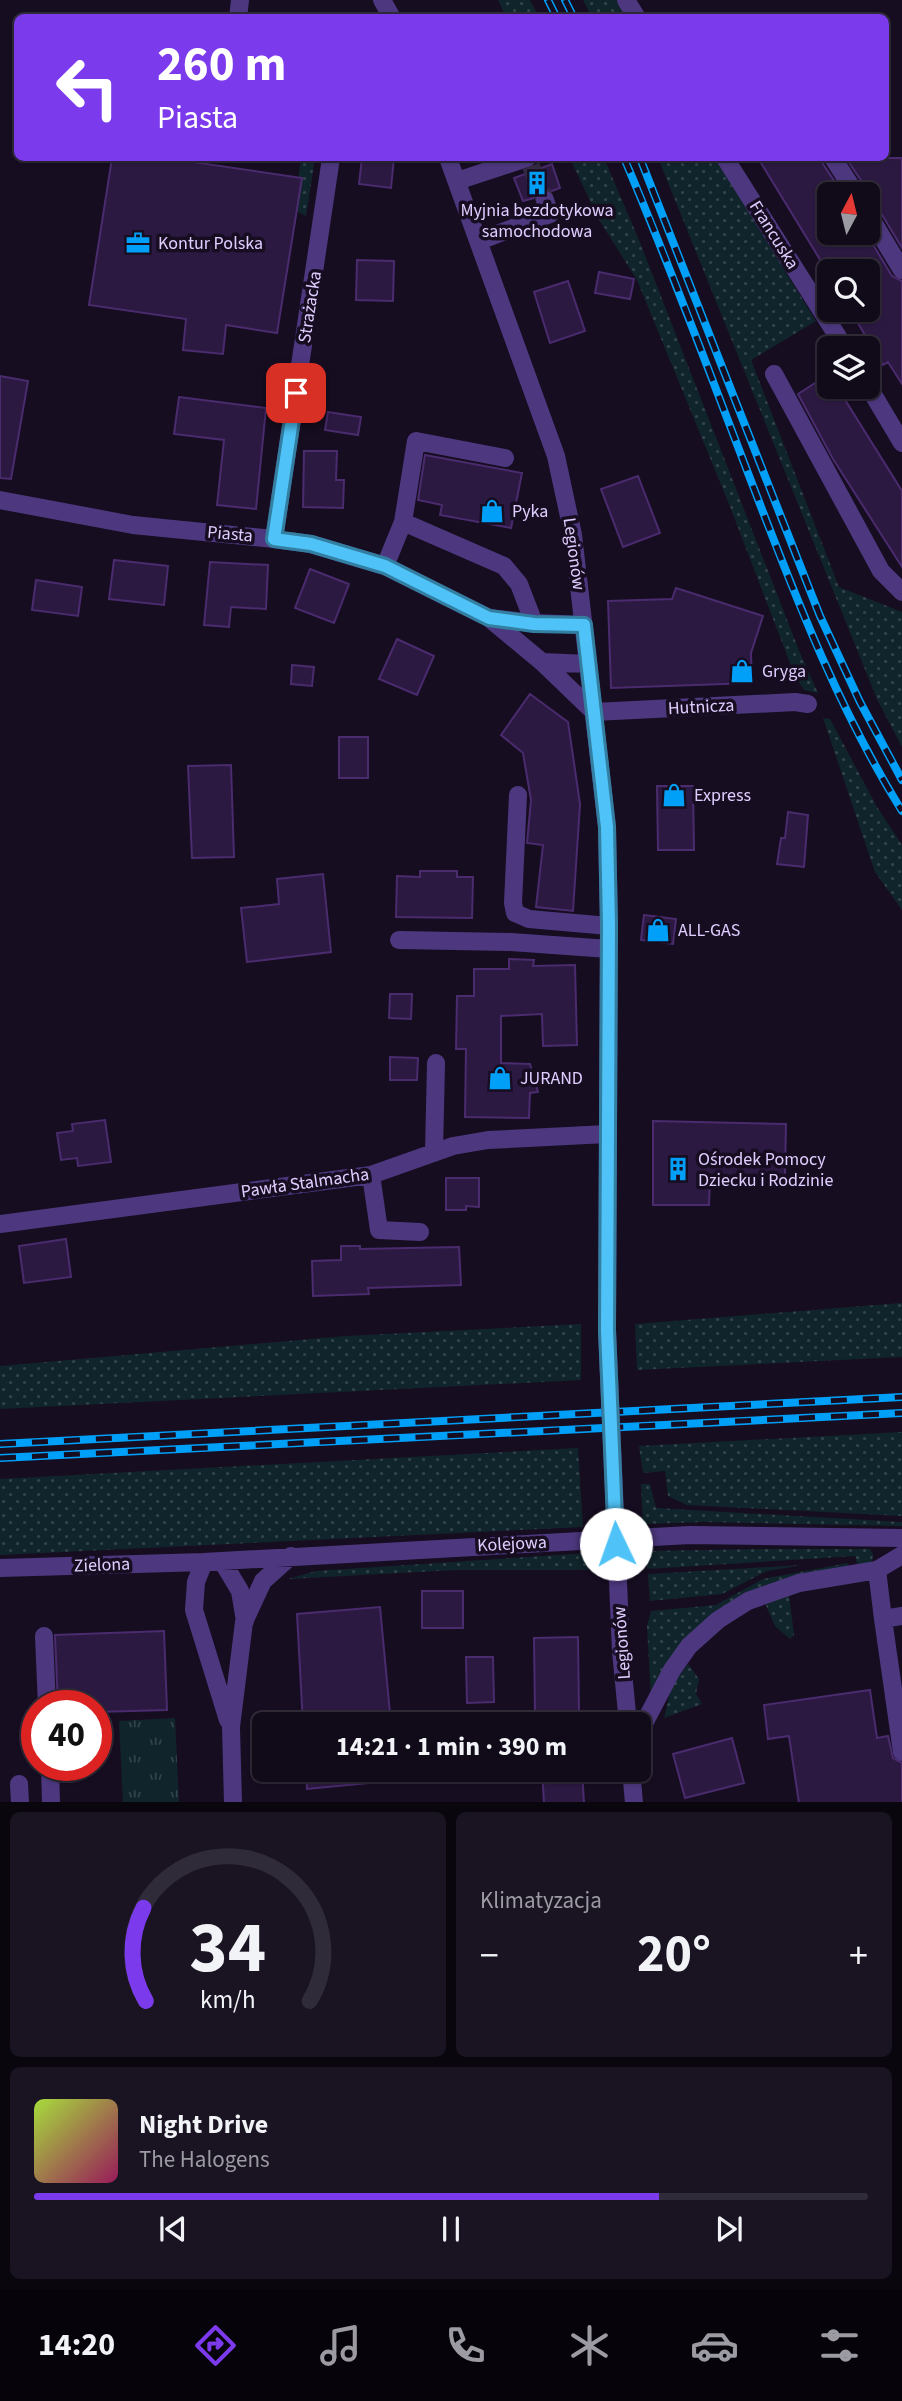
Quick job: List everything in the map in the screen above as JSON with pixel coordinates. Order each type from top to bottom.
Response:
[{"type":"street","name":"Strażacka","points":[[274,539],[331,161]]},
{"type":"street","name":"Legionów","points":[[449,161],[556,456],[573,535],[594,712],[607,827],[607,1330],[621,1651],[627,1712]]},
{"type":"street","points":[[457,181],[526,161]]},
{"type":"street","name":"Francuska","points":[[727,161],[837,336]]},
{"type":"street","points":[[835,161],[848,182]]},
{"type":"street","points":[[479,241],[550,214],[545,200]]},
{"type":"street","points":[[880,234],[902,270]]},
{"type":"street","points":[[774,374],[881,571],[902,592]]},
{"type":"street","points":[[876,399],[902,443]]},
{"type":"street","points":[[385,566],[403,522],[416,442],[505,458]]},
{"type":"street","name":"Piasta","points":[[0,500],[133,525],[311,544],[385,566],[489,618],[542,662],[594,712]]},
{"type":"street","points":[[403,522],[504,566],[519,584],[534,624]]},
{"type":"street","name":"Piasta","points":[[489,618],[534,624],[584,625]]},
{"type":"street","points":[[542,662],[588,664]]},
{"type":"street","name":"Hutnicza","points":[[594,712],[795,702],[808,704]]},
{"type":"street","points":[[517,795],[513,902],[515,913],[529,919],[609,926]]},
{"type":"street","points":[[399,940],[511,942],[609,949]]},
{"type":"street","points":[[434,1152],[436,1063]]},
{"type":"street","name":"Pawła Stalmacha","points":[[0,1224],[371,1175],[453,1146],[488,1140],[607,1134]]},
{"type":"street","points":[[371,1175],[379,1230],[420,1231]]},
{"type":"street","name":"Kolejowa","points":[[213,1561],[690,1535],[902,1538]]},
{"type":"street","points":[[650,1712],[672,1670],[689,1646],[718,1620],[748,1601],[799,1583],[877,1570],[902,1555]]},
{"type":"street","points":[[233,1802],[231,1727],[245,1621],[263,1581],[291,1556]]},
{"type":"street","points":[[231,1727],[194,1609],[197,1582],[213,1561],[240,1591],[245,1621]]},
{"type":"street","name":"Zielona","points":[[0,1568],[213,1561]]},
{"type":"street","points":[[877,1570],[902,1752]]},
{"type":"street","points":[[883,1619],[902,1616]]},
{"type":"street","points":[[44,1636],[46,1690]]},
{"type":"street","points":[[50,1781],[51,1802]]},
{"type":"street","points":[[632,1782],[634,1802]]},
{"type":"green space","points":[[498,0],[530,0],[537,14],[505,14]]},
{"type":"green space","points":[[583,0],[618,0],[627,14],[590,14]]},
{"type":"green space","points":[[301,161],[315,161],[306,216],[294,210]]},
{"type":"green space","points":[[571,161],[605,161],[818,693],[804,690],[795,676],[729,504],[637,280],[598,218]]},
{"type":"green space","points":[[659,161],[717,161],[816,321],[751,360],[839,587],[902,612],[902,747],[877,699]]},
{"type":"green space","points":[[823,718],[830,719],[877,807],[902,845],[902,910],[875,872]]},
{"type":"green space","points":[[902,1303],[902,1357],[637,1370],[635,1324]]},
{"type":"green space","points":[[581,1324],[581,1380],[0,1409],[0,1366],[346,1336]]},
{"type":"green space","points":[[902,1432],[902,1516],[687,1505],[668,1496],[665,1471],[643,1473],[639,1446]]},
{"type":"green space","points":[[578,1448],[583,1527],[0,1555],[0,1479]]},
{"type":"green space","points":[[641,1484],[650,1484],[656,1508],[902,1522],[902,1526],[704,1522],[643,1524]]},
{"type":"green space","points":[[870,1549],[873,1554],[872,1563],[858,1566],[855,1556],[647,1569],[646,1551]]},
{"type":"green space","points":[[588,1553],[589,1570],[455,1570],[288,1579],[316,1571]]},
{"type":"green space","points":[[848,1563],[849,1568],[735,1601],[651,1697],[647,1626],[651,1611],[716,1605],[763,1579]]},
{"type":"green space","points":[[803,1565],[767,1571],[722,1594],[650,1601],[648,1574]]},
{"type":"green space","points":[[789,1595],[794,1635],[790,1639],[775,1626],[764,1601]]},
{"type":"green space","points":[[688,1664],[699,1679],[696,1694],[702,1704],[664,1718],[672,1685]]},
{"type":"green space","points":[[175,1718],[179,1802],[123,1802],[119,1721]]},
{"type":"building","points":[[889,158],[902,158],[902,248],[880,211],[880,182],[862,182],[848,161],[889,161]]},
{"type":"building","points":[[112,161],[186,161],[302,178],[277,333],[226,325],[223,354],[183,350],[186,319],[89,305]]},
{"type":"building","points":[[362,161],[394,161],[391,188],[359,184]]},
{"type":"building","points":[[760,161],[822,161],[835,182],[817,182],[817,245],[873,245],[892,276],[902,281],[902,384],[888,362],[883,365],[880,360],[880,336],[866,336],[857,322],[880,322],[880,259],[820,259]]},
{"type":"building","name":"Myjnia bezdotykowa samochodowa","points":[[552,164],[560,188],[552,191],[542,189],[534,198],[523,201],[514,178]]},
{"type":"building","points":[[357,260],[394,261],[393,301],[356,300]]},
{"type":"building","points":[[599,272],[634,279],[630,299],[595,293]]},
{"type":"building","points":[[568,281],[585,331],[550,343],[534,292]]},
{"type":"building","points":[[0,376],[28,381],[11,479],[0,478]]},
{"type":"building","points":[[817,382],[817,399],[844,399],[902,491],[902,567],[833,459],[798,394]]},
{"type":"building","points":[[179,397],[266,408],[256,509],[217,505],[224,440],[174,434]]},
{"type":"building","points":[[328,412],[361,417],[358,435],[325,430]]},
{"type":"building","points":[[304,451],[337,451],[336,480],[344,480],[343,508],[303,507]]},
{"type":"building","points":[[425,455],[522,473],[511,528],[440,515],[442,505],[418,500]]},
{"type":"building","points":[[638,476],[660,533],[623,547],[601,489]]},
{"type":"building","points":[[114,560],[168,566],[164,605],[109,599]]},
{"type":"building","points":[[210,562],[268,565],[266,609],[231,607],[229,627],[204,625]]},
{"type":"building","points":[[310,569],[349,584],[334,623],[295,608]]},
{"type":"building","points":[[36,580],[82,587],[78,616],[32,610]]},
{"type":"building","points":[[676,588],[763,616],[751,653],[752,683],[611,688],[608,601],[672,599]]},
{"type":"building","points":[[397,639],[434,656],[417,695],[379,679]]},
{"type":"building","points":[[292,665],[314,667],[312,686],[291,684]]},
{"type":"building","points":[[530,694],[568,722],[580,804],[573,911],[536,907],[543,845],[527,843],[531,800],[523,753],[501,735]]},
{"type":"building","points":[[339,737],[368,737],[368,778],[339,778]]},
{"type":"building","points":[[231,765],[234,857],[192,858],[188,766]]},
{"type":"building","points":[[657,786],[693,786],[694,850],[658,850]]},
{"type":"building","points":[[788,812],[808,815],[804,867],[777,864],[781,838],[785,838]]},
{"type":"building","points":[[420,871],[457,871],[457,877],[473,877],[472,918],[396,917],[397,876],[420,877]]},
{"type":"building","points":[[323,874],[331,952],[247,962],[241,908],[279,904],[277,879]]},
{"type":"building","name":"ALL-GAS","points":[[644,915],[676,919],[673,944],[641,940]]},
{"type":"building","points":[[509,959],[534,960],[533,966],[575,965],[577,1045],[543,1046],[542,1014],[501,1016],[501,1063],[530,1064],[538,1092],[530,1093],[529,1118],[465,1117],[466,1049],[456,1049],[457,996],[474,996],[474,969],[509,969]]},
{"type":"building","points":[[390,994],[412,994],[411,1019],[389,1018]]},
{"type":"building","points":[[390,1057],[418,1058],[417,1080],[390,1080]]},
{"type":"building","points":[[105,1120],[111,1162],[78,1166],[77,1158],[61,1160],[57,1133],[73,1131],[72,1124]]},
{"type":"building","points":[[653,1121],[786,1124],[785,1175],[763,1175],[763,1178],[710,1177],[709,1205],[653,1205]]},
{"type":"building","points":[[446,1178],[479,1178],[479,1207],[466,1206],[466,1210],[446,1210]]},
{"type":"building","points":[[66,1239],[71,1277],[24,1283],[19,1246]]},
{"type":"building","points":[[341,1246],[360,1246],[360,1249],[459,1247],[461,1285],[368,1288],[369,1294],[313,1296],[312,1261],[341,1260]]},
{"type":"building","points":[[422,1591],[463,1591],[463,1628],[422,1628]]},
{"type":"building","points":[[380,1607],[390,1712],[302,1712],[297,1614]]},
{"type":"building","points":[[164,1631],[167,1710],[112,1712],[112,1690],[57,1690],[55,1635]]},
{"type":"building","points":[[578,1637],[579,1712],[535,1712],[534,1638]]},
{"type":"building","points":[[466,1657],[493,1657],[494,1702],[467,1703]]},
{"type":"building","points":[[870,1690],[877,1738],[888,1736],[893,1758],[902,1763],[902,1802],[799,1802],[789,1736],[768,1739],[764,1705]]},
{"type":"building","points":[[732,1738],[744,1783],[685,1798],[673,1754]]},
{"type":"building","points":[[307,1782],[368,1782],[368,1783],[307,1789]]},
{"type":"building","points":[[543,1782],[583,1782],[584,1802],[544,1802]]},
{"type":"tunnel","points":[[531,166],[545,200]]},
{"type":"railway","points":[[548,0],[555,14]]},
{"type":"railway","points":[[565,0],[572,14]]},
{"type":"railway","points":[[625,161],[805,619],[840,697],[902,811]]},
{"type":"railway","points":[[641,161],[820,616],[860,702],[902,780]]},
{"type":"railway","points":[[0,1444],[902,1397]]},
{"type":"railway","points":[[0,1458],[902,1413]]},
{"type":"place","name":"Myjnia bezdotykowa samochodowa","points":[[537,183]]},
{"type":"place","name":"Kontur Polska","points":[[138,243]]},
{"type":"place","name":"Pyka","points":[[492,511]]},
{"type":"place","name":"Gryga","points":[[742,671]]},
{"type":"place","name":"Express","points":[[674,795]]},
{"type":"place","name":"ALL-GAS","points":[[658,930]]},
{"type":"place","name":"JURAND","points":[[500,1078]]},
{"type":"place","name":"Ośrodek Pomocy Dziecku i Rodzinie","points":[[678,1169]]},
{"type":"route","points":[[296,393],[274,539],[311,544],[385,566],[489,618],[534,624],[584,625],[607,827],[607,1330],[616,1544]]}]
